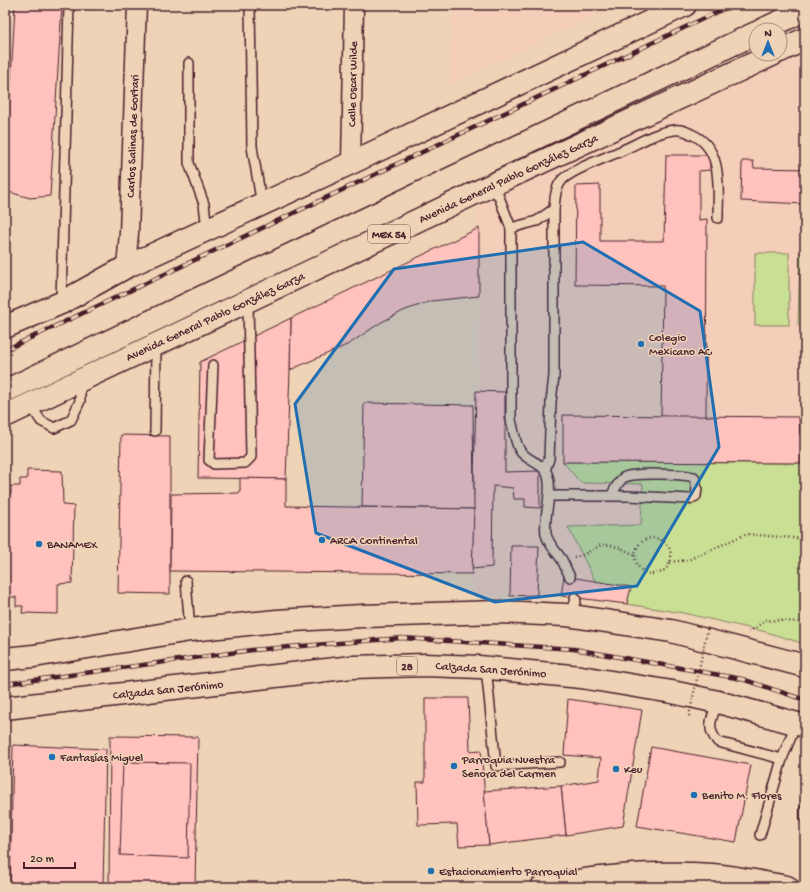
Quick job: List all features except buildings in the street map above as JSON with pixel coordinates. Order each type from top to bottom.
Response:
[{"type":"main road","points":[[5,327],[61,303],[126,267],[262,205],[685,5]]},
{"type":"main road","points":[[779,22],[805,10]]},
{"type":"main road","name":"Avenida General Pablo González Garza","points":[[5,391],[748,37]]},
{"type":"main road","points":[[788,47],[805,39]]},
{"type":"main road","name":"Avenida General Pablo González Garza","points":[[5,416],[492,185],[757,62]]},
{"type":"main road","points":[[5,659],[190,630],[277,621],[362,616],[499,612],[571,606],[805,666]]},
{"type":"main road","name":"Calzada San Jerónimo","points":[[5,708],[352,667],[425,665],[486,667],[581,676],[672,692],[718,702],[800,725]]},
{"type":"main road","points":[[542,887],[577,880],[642,874],[712,875],[787,887]]},
{"type":"street","name":"Carlos Salinas de Gortari","points":[[126,267],[129,233],[137,5]]},
{"type":"street","name":"Calle Oscar Wilde","points":[[351,163],[354,5]]},
{"type":"lane","points":[[61,303],[69,5]]},
{"type":"lane","points":[[250,5],[252,147],[262,205]]},
{"type":"lane","points":[[189,63],[189,163],[204,204],[207,230]]},
{"type":"lane","points":[[545,470],[549,459],[551,402],[554,376],[554,209],[556,191],[562,180],[568,175],[662,133],[675,130],[686,131],[698,136],[710,150],[714,158],[718,176],[718,218]]},
{"type":"lane","points":[[492,185],[499,197],[511,228],[511,420],[518,447],[522,453],[545,470],[548,477],[550,496],[546,535],[570,577]]},
{"type":"lane","points":[[511,228],[537,221],[554,209]]},
{"type":"lane","points":[[213,365],[209,460],[214,464],[245,463],[251,457],[248,300]]},
{"type":"lane","points":[[155,431],[156,344]]},
{"type":"lane","points":[[30,404],[41,421],[54,428],[71,420],[80,401],[80,380]]},
{"type":"lane","points":[[550,496],[610,496],[690,499],[696,496],[697,488],[694,477],[684,474],[635,475],[623,478],[610,496]]},
{"type":"lane","points":[[186,580],[190,630]]},
{"type":"lane","points":[[486,667],[496,766],[560,762]]},
{"type":"lane","points":[[718,702],[710,723],[710,730],[713,737],[718,742],[782,759]]},
{"type":"lane","points":[[760,835],[782,759],[800,725]]},
{"type":"lane","points":[[805,808],[805,817]]},
{"type":"path","points":[[670,562],[688,560],[746,534],[805,539]]},
{"type":"path","points":[[657,539],[667,545],[671,557],[670,562],[663,571],[658,574],[652,574],[642,570],[636,561],[635,555],[637,549],[645,540],[657,539]]},
{"type":"path","points":[[561,559],[583,555],[601,545],[621,548],[635,555]]},
{"type":"path","points":[[805,567],[805,573]]},
{"type":"path","points":[[746,634],[766,620],[805,622]]},
{"type":"path","points":[[688,716],[708,627]]},
{"type":"highlighted area","points":[[583,242],[700,311],[719,447],[637,586],[495,602],[316,533],[295,404],[394,269]]},
{"type":"shaded area","points":[[452,5],[616,5],[450,84]]},
{"type":"shaded area","name":"Colegio Mexicano AC","points":[[805,51],[805,644],[766,632],[683,613],[587,598],[544,594],[472,597],[479,296],[479,204],[782,62],[788,62],[788,59]]},
{"type":"green space","points":[[755,253],[789,253],[789,325],[755,325]]},
{"type":"green space","points":[[800,253],[805,253],[805,325],[798,325]]},
{"type":"green space","points":[[799,417],[805,419],[805,435],[800,435]]},
{"type":"green space","points":[[801,455],[805,455],[805,644],[766,632],[683,613],[627,604],[595,581],[568,527],[641,525],[643,484],[581,483],[563,462],[801,463]]},
{"type":"railway","points":[[5,350],[732,5]]},
{"type":"railway","points":[[5,684],[252,650],[402,638],[574,649],[742,679],[805,700]]},
{"type":"place","name":"Colegio Mexicano AC","points":[[641,344]]},
{"type":"place","name":"ARCA Continental","points":[[322,540]]},
{"type":"place","name":"BANAMEX","points":[[39,544]]},
{"type":"place","name":"Fantasías Miguel","points":[[52,757]]},
{"type":"place","name":"Parroquia Nuestra Señora del Carmen","points":[[454,766]]},
{"type":"place","name":"Keu","points":[[616,769]]},
{"type":"place","name":"Benito M. Flores","points":[[694,795]]},
{"type":"place","name":"Estacionamiento Parroquial","points":[[431,871]]}]
